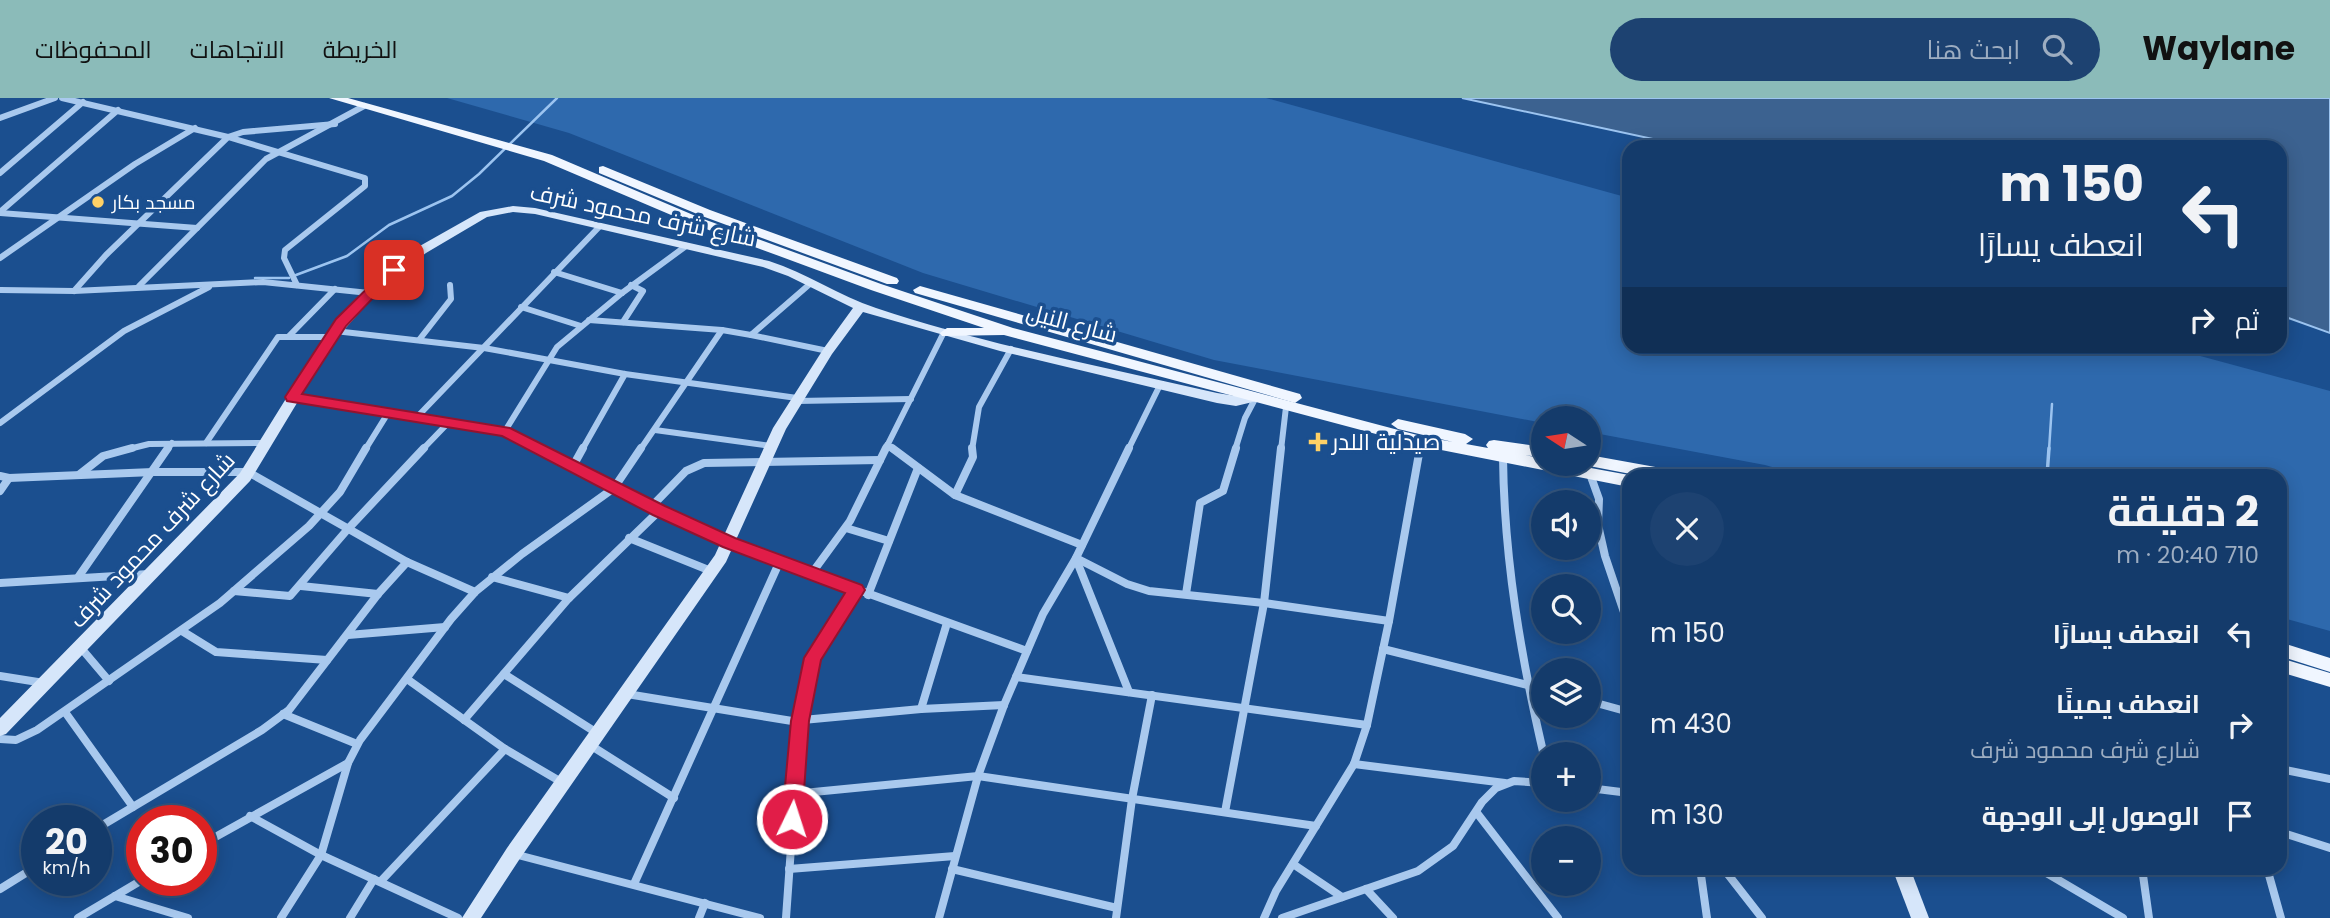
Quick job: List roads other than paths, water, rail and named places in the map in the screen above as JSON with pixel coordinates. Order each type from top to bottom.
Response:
[{"type":"main road","points":[[335,98],[363,102],[525,147]]},
{"type":"main road","name":"شارع النيل","points":[[525,147],[573,157],[706,212],[888,280],[1040,327],[1354,414],[1531,450]]},
{"type":"main road","name":"شارع النيل","points":[[525,147],[694,220],[850,278],[1008,331],[1253,399],[1421,441],[1531,461]]},
{"type":"main road","points":[[945,333],[1040,327]]},
{"type":"main road","name":"شارع النيل","points":[[1601,469],[1622,471]]},
{"type":"main road","name":"شارع النيل","points":[[1601,472],[1622,479]]},
{"type":"main road","points":[[2287,651],[2330,665]]},
{"type":"main road","points":[[2287,667],[2330,680]]},
{"type":"street","points":[[1,119],[55,98]]},
{"type":"street","points":[[62,98],[228,136],[367,180],[365,186],[285,250],[284,258],[297,285]]},
{"type":"street","points":[[0,173],[83,102]]},
{"type":"street","points":[[139,287],[266,159],[335,124],[363,102]]},
{"type":"street","points":[[0,213],[118,110]]},
{"type":"street","points":[[74,291],[228,136],[243,132],[335,124]]},
{"type":"street","points":[[0,258],[135,164],[195,128]]},
{"type":"street","name":"شارع شرف محمود شرف","points":[[0,729],[153,574],[248,472],[332,334],[369,293],[408,259],[489,212],[523,209],[781,268],[860,307],[945,333],[1227,400],[1253,399]]},
{"type":"street","points":[[0,213],[197,228]]},
{"type":"street","points":[[418,416],[600,226]]},
{"type":"street","points":[[505,431],[557,347],[631,285],[686,246]]},
{"type":"street","points":[[554,272],[622,293]]},
{"type":"street","points":[[0,290],[74,291],[264,282],[369,293]]},
{"type":"street","points":[[751,335],[811,283]]},
{"type":"street","points":[[0,423],[124,331],[213,285]]},
{"type":"street","points":[[419,340],[450,301],[450,285]]},
{"type":"street","points":[[623,323],[643,291],[631,285]]},
{"type":"street","points":[[289,336],[335,289]]},
{"type":"street","points":[[0,298],[13,291]]},
{"type":"street","points":[[521,307],[581,327]]},
{"type":"street","points":[[471,918],[513,853],[711,571],[729,542],[771,446],[796,400],[860,307]]},
{"type":"street","points":[[589,320],[723,330],[828,351]]},
{"type":"street","points":[[281,918],[321,855],[348,764],[357,744],[444,627],[492,577],[614,488],[723,330]]},
{"type":"street","points":[[812,573],[846,528],[945,333]]},
{"type":"street","points":[[206,443],[277,337],[289,336],[332,334],[484,348],[547,361],[796,400],[911,400]]},
{"type":"street","points":[[955,495],[973,457],[979,407],[1011,349]]},
{"type":"street","points":[[573,466],[625,374]]},
{"type":"street","points":[[939,918],[978,776],[1004,705],[1050,601],[1076,558],[1160,385]]},
{"type":"street","points":[[292,397],[505,431],[655,509],[729,542],[779,563],[1027,651]]},
{"type":"street","points":[[1186,594],[1200,503],[1223,491],[1253,399]]},
{"type":"street","points":[[1225,812],[1264,603],[1286,407]]},
{"type":"street","points":[[0,739],[10,741],[23,737],[65,712],[234,592],[321,514],[340,492],[388,413]]},
{"type":"street","points":[[234,592],[286,598],[301,586],[347,530],[449,422]]},
{"type":"street","points":[[654,430],[771,446]]},
{"type":"street","points":[[1264,918],[1276,891],[1354,764],[1367,725],[1389,621],[1421,441]]},
{"type":"street","points":[[79,576],[172,443]]},
{"type":"street","points":[[80,475],[103,456],[149,444],[265,443]]},
{"type":"street","points":[[887,446],[955,495],[1082,545]]},
{"type":"street","points":[[1503,457],[1510,586],[1526,684],[1540,742]]},
{"type":"street","points":[[464,720],[569,598],[655,509],[676,480],[695,466],[722,461],[764,463],[880,460]]},
{"type":"street","points":[[868,595],[918,468]]},
{"type":"street","points":[[0,476],[9,478],[153,472],[248,472],[407,562],[475,592]]},
{"type":"street","points":[[1592,476],[1599,499],[1598,525],[1605,556],[1622,606]]},
{"type":"street","points":[[0,491],[9,478]]},
{"type":"street","points":[[846,528],[889,541]]},
{"type":"street","points":[[629,538],[711,571]]},
{"type":"street","points":[[1076,558],[1140,589],[1389,621]]},
{"type":"street","points":[[1076,558],[1129,692]]},
{"type":"street","points":[[136,805],[262,730],[283,714],[297,701],[407,562]]},
{"type":"street","points":[[634,884],[779,563]]},
{"type":"street","points":[[0,583],[79,576],[153,574]]},
{"type":"street","points":[[492,577],[569,598]]},
{"type":"street","points":[[301,586],[379,594]]},
{"type":"street","points":[[786,918],[800,721],[815,652],[856,590]]},
{"type":"street","points":[[921,709],[947,623]]},
{"type":"street","points":[[348,635],[444,627]]},
{"type":"street","points":[[182,631],[216,652],[327,660]]},
{"type":"street","points":[[81,648],[109,681]]},
{"type":"street","points":[[1383,649],[1531,685]]},
{"type":"street","points":[[504,674],[674,798]]},
{"type":"street","points":[[0,676],[46,683]]},
{"type":"street","points":[[1016,677],[1367,725]]},
{"type":"street","points":[[407,679],[505,749],[564,783]]},
{"type":"street","points":[[626,695],[800,721],[921,709],[1004,705]]},
{"type":"street","points":[[952,869],[1117,913],[1132,799],[1152,695]]},
{"type":"street","points":[[1601,704],[1622,710]]},
{"type":"street","points":[[65,712],[132,805]]},
{"type":"street","points":[[283,714],[357,744]]},
{"type":"street","points":[[349,918],[377,880],[505,749]]},
{"type":"street","points":[[217,836],[348,764]]},
{"type":"street","points":[[1354,764],[1506,783],[1531,783]]},
{"type":"street","points":[[2287,770],[2330,779]]},
{"type":"street","points":[[793,793],[978,776],[1316,826]]},
{"type":"street","points":[[1282,918],[1418,871],[1435,862],[1451,849],[1477,813],[1482,800],[1506,783]]},
{"type":"street","points":[[1601,790],[1622,792]]},
{"type":"street","points":[[1477,813],[1558,918]]},
{"type":"street","points":[[250,816],[321,855],[458,918]]},
{"type":"street","points":[[2287,834],[2330,848]]},
{"type":"street","points":[[513,853],[761,918]]},
{"type":"street","points":[[789,869],[955,856]]},
{"type":"street","points":[[1293,864],[1342,897]]},
{"type":"street","points":[[1701,875],[1707,918]]},
{"type":"street","points":[[1728,875],[1762,918]]},
{"type":"street","points":[[1904,875],[1920,918]]},
{"type":"street","points":[[2050,875],[2123,918]]},
{"type":"street","points":[[2143,875],[2149,918]]},
{"type":"street","points":[[2269,875],[2281,918]]},
{"type":"street","points":[[0,889],[21,876]]},
{"type":"street","points":[[78,918],[126,889]]},
{"type":"street","points":[[1366,889],[1394,918]]},
{"type":"street","points":[[115,896],[188,918]]},
{"type":"street","points":[[699,918],[705,903]]},
{"type":"waterway","points":[[296,275],[347,256],[389,225],[452,196],[479,174],[557,98]]},
{"type":"waterway","points":[[255,278],[289,278]]},
{"type":"waterway","points":[[2049,450],[2052,404]]},
{"type":"waterway","points":[[2048,469],[2049,448]]},
{"type":"place","name":"مسجد بكار","points":[[98,202]]},
{"type":"place","name":"صيدلية اللدر","points":[[1318,442]]}]
